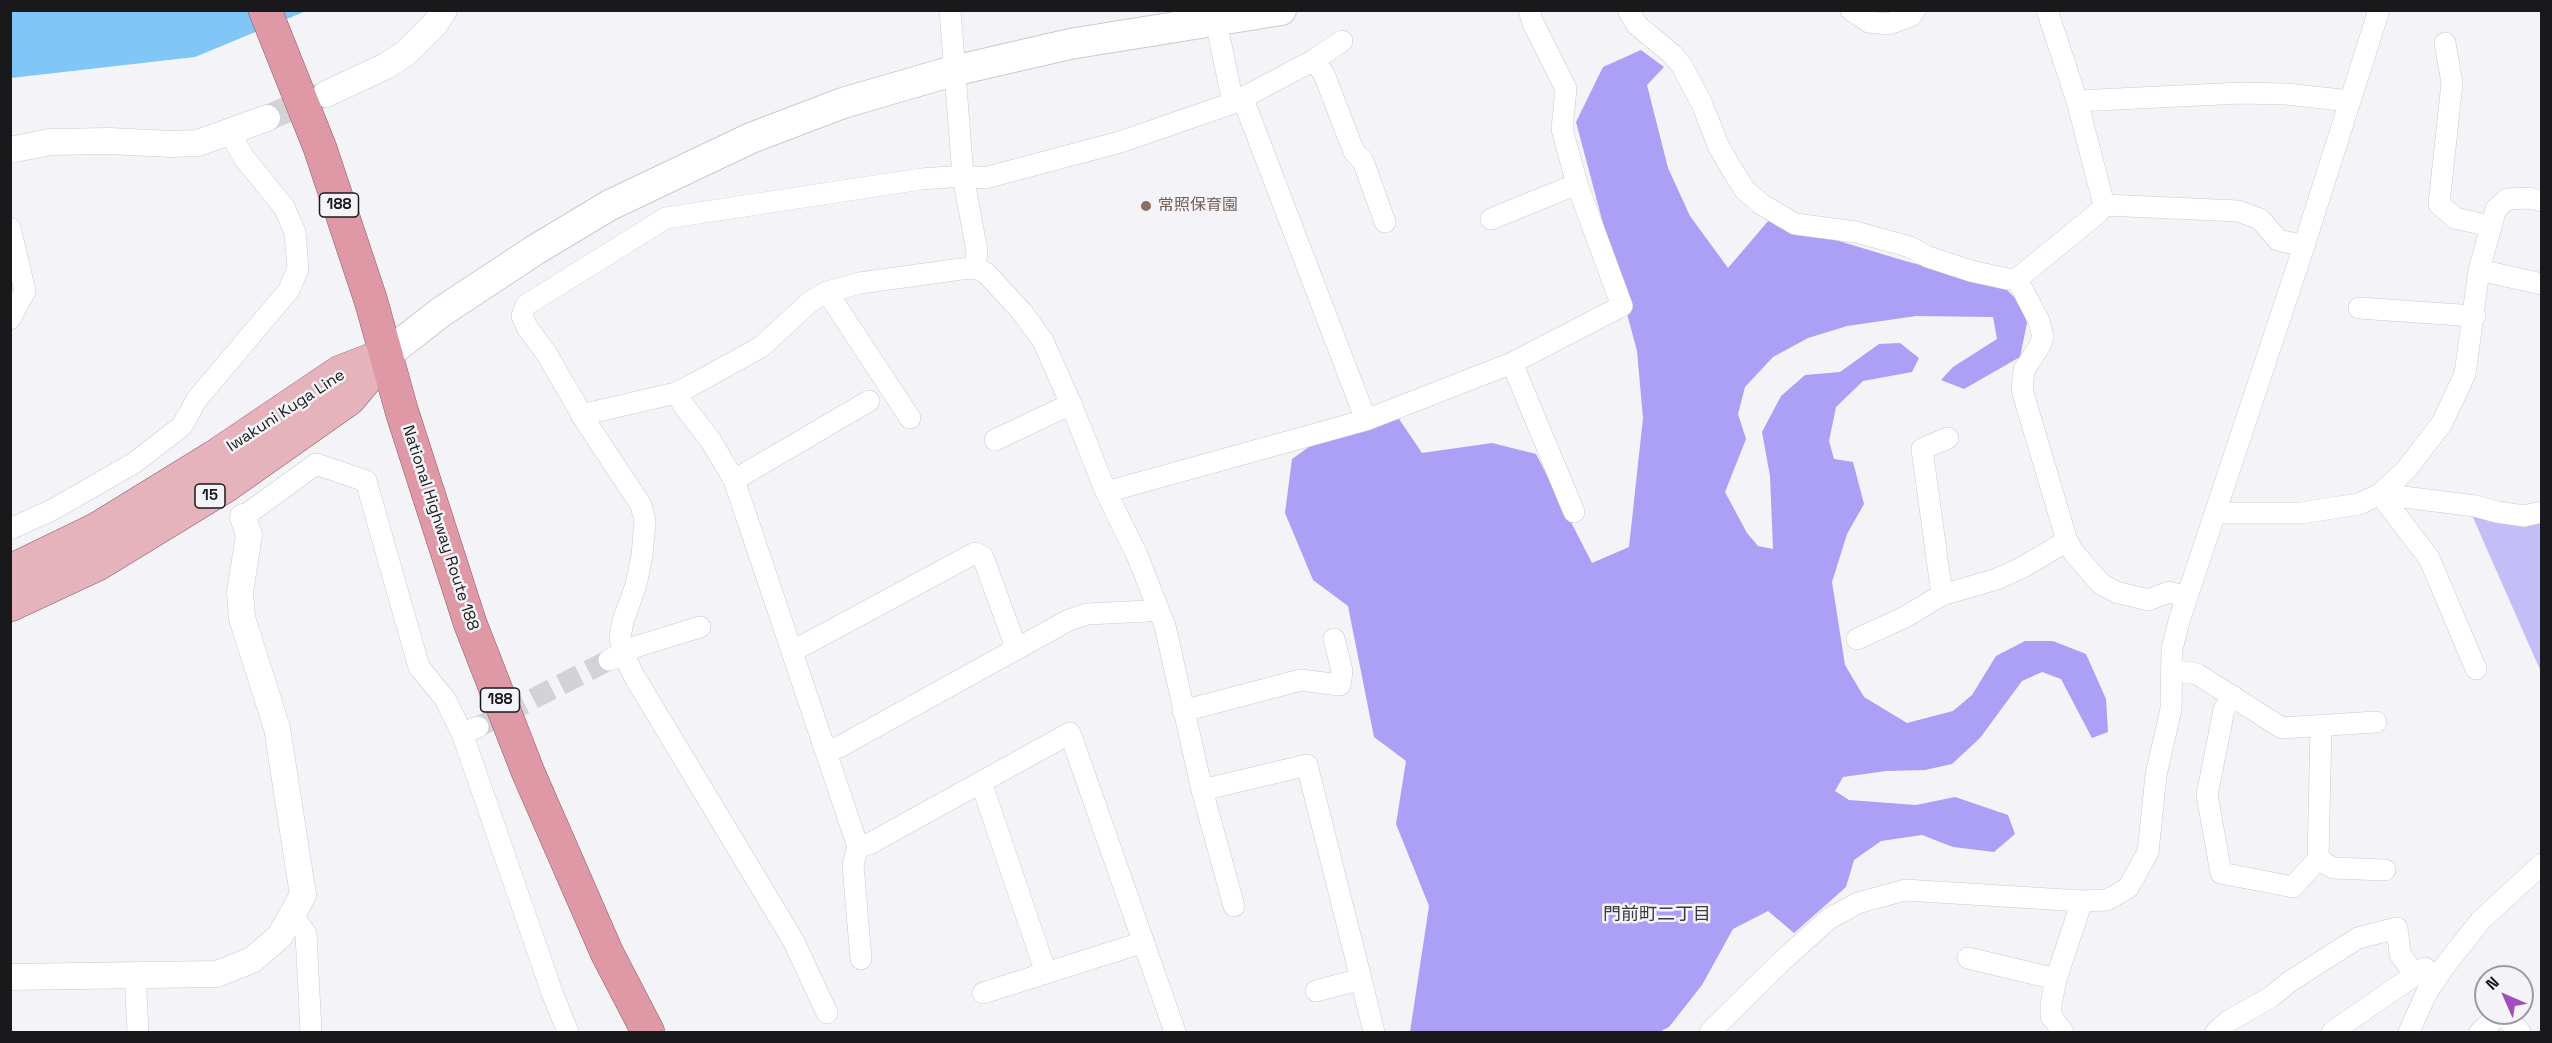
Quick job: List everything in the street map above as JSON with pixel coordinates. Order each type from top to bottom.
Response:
[{"type":"highway","name":"National Highway Route 188","points":[[265,10],[320,148],[386,355],[441,539],[470,623],[528,772],[597,932],[648,1032]]},
{"type":"main road","points":[[386,355],[441,312],[535,250],[619,200],[762,134],[843,103],[953,71],[1070,45],[1281,10]]},
{"type":"main road","name":"Iwakuni Kuga Line","points":[[10,571],[97,529],[214,457],[340,372],[386,355]]},
{"type":"main road","name":"Iwakuni Kuga Line","points":[[10,605],[98,564],[224,487],[349,399],[386,355]]},
{"type":"street","points":[[326,94],[386,66],[406,53],[435,24],[444,10]]},
{"type":"street","points":[[950,10],[963,176],[977,251],[975,268]]},
{"type":"street","points":[[1106,492],[1366,420],[1512,363],[1622,306],[1577,184],[1562,129],[1566,89],[1533,23],[1529,10]]},
{"type":"street","points":[[1628,10],[1637,25],[1672,54],[1682,66],[1702,104],[1718,145],[1745,190],[1761,204],[1795,224],[1856,232],[1910,247],[1928,257],[1971,271],[2017,279],[2104,205]]},
{"type":"street","points":[[1851,10],[1869,22],[1888,24],[1911,16],[1916,10]]},
{"type":"street","points":[[2047,10],[2077,101],[2104,205]]},
{"type":"street","points":[[1710,1032],[1830,918],[1858,903],[1905,890],[2082,901],[2107,900],[2128,888],[2148,852],[2156,775],[2171,709],[2172,649],[2379,10]]},
{"type":"street","points":[[1216,21],[1238,101],[1366,420]]},
{"type":"street","points":[[616,657],[623,621],[636,585],[645,521],[641,505],[581,415],[522,316],[526,305],[666,218],[921,179],[963,176],[985,178],[1016,171],[1120,142],[1238,101],[1314,60],[1342,41]]},
{"type":"street","points":[[2445,43],[2452,83],[2439,204],[2455,218],[2490,226]]},
{"type":"street","points":[[1314,60],[1324,74],[1354,152],[1363,161],[1385,222]]},
{"type":"street","points":[[2077,101],[2241,93],[2286,94],[2350,101]]},
{"type":"street","points":[[10,150],[50,142],[198,143],[267,118]]},
{"type":"street","points":[[10,529],[52,510],[134,463],[182,426],[197,399],[289,290],[298,269],[295,232],[284,207],[244,158],[230,133]]},
{"type":"street","points":[[1491,219],[1577,184]]},
{"type":"street","points":[[2216,513],[2301,513],[2359,504],[2380,494],[2406,470],[2442,423],[2465,374],[2480,270],[2496,209],[2507,199],[2529,198],[2541,201]]},
{"type":"street","points":[[2104,205],[2238,211],[2260,219],[2278,240],[2304,246]]},
{"type":"street","points":[[10,228],[25,291],[10,319]]},
{"type":"street","points":[[581,415],[676,393],[761,347],[811,301],[828,292],[860,283],[975,268],[986,273],[1022,312],[1043,341],[1106,492],[1137,555],[1165,626],[1202,790],[1234,906]]},
{"type":"street","points":[[2480,270],[2541,284]]},
{"type":"street","points":[[2017,279],[2039,321],[2043,337],[2024,370],[2022,390],[2067,542],[2101,584],[2116,592],[2148,600],[2169,592],[2187,597]]},
{"type":"street","points":[[828,292],[910,418]]},
{"type":"street","points":[[2360,308],[2475,316]]},
{"type":"street","points":[[1512,363],[1574,512]]},
{"type":"street","points":[[676,393],[711,441],[734,480],[827,751],[858,847],[853,865],[861,958]]},
{"type":"street","points":[[734,480],[869,401]]},
{"type":"street","points":[[995,440],[1071,404]]},
{"type":"street","points":[[1942,595],[1922,448],[1948,438]]},
{"type":"street","points":[[10,977],[217,974],[252,960],[280,936],[303,895],[277,728],[242,618],[240,592],[249,535],[243,517],[315,464],[366,481],[419,667],[470,730],[553,995],[568,1032]]},
{"type":"street","points":[[2380,494],[2475,506],[2497,513],[2524,516],[2541,512]]},
{"type":"street","points":[[2380,494],[2429,558],[2476,669]]},
{"type":"street","points":[[1857,639],[1905,617],[1942,595],[1997,579],[2067,542]]},
{"type":"street","points":[[793,651],[975,553],[982,557],[1016,648]]},
{"type":"street","points":[[827,751],[839,747],[1069,620],[1087,614],[1148,611],[1157,608]]},
{"type":"street","points":[[616,657],[635,646],[700,627]]},
{"type":"street","points":[[1183,711],[1301,680],[1340,685],[1342,671],[1334,639]]},
{"type":"street","points":[[616,657],[634,676],[793,940],[827,1013]]},
{"type":"street","points":[[2171,670],[2197,674],[2282,728],[2376,722]]},
{"type":"street","points":[[2233,696],[2224,710],[2207,795],[2221,873],[2293,887],[2318,859],[2321,725]]},
{"type":"street","points":[[858,847],[869,844],[1070,733],[1175,1032]]},
{"type":"street","points":[[1202,790],[1307,765],[1374,1032]]},
{"type":"street","points":[[981,782],[1046,973]]},
{"type":"street","points":[[2318,859],[2333,868],[2385,870]]},
{"type":"street","points":[[2409,1032],[2427,992],[2481,920],[2541,864]]},
{"type":"street","points":[[2063,1032],[2051,1016],[2051,1005],[2056,979],[2082,901]]},
{"type":"street","points":[[292,914],[306,934],[311,1032]]},
{"type":"street","points":[[2217,1032],[2227,1022],[2271,997],[2289,982],[2358,938],[2397,928],[2400,954],[2414,974]]},
{"type":"street","points":[[983,993],[1144,942]]},
{"type":"street","points":[[1968,958],[2056,979]]},
{"type":"street","points":[[2332,1032],[2414,974],[2440,960],[2450,960]]},
{"type":"street","points":[[135,975],[138,1032]]},
{"type":"street","points":[[1316,991],[1361,979]]},
{"type":"street","points":[[2480,1032],[2501,1013],[2520,1032]]},
{"type":"shaded area","points":[[1641,50],[1664,67],[1647,85],[1668,168],[1690,216],[1728,268],[1769,220],[1912,263],[2000,283],[2021,304],[2027,323],[2020,357],[1964,389],[1941,380],[1953,367],[1997,339],[1993,317],[1916,316],[1847,326],[1808,338],[1773,357],[1745,387],[1738,414],[1746,439],[1725,492],[1747,533],[1758,546],[1773,549],[1770,476],[1762,432],[1781,396],[1805,375],[1840,372],[1879,344],[1900,343],[1919,358],[1912,372],[1863,381],[1836,407],[1829,441],[1834,459],[1853,462],[1864,504],[1847,534],[1832,582],[1845,665],[1864,697],[1907,723],[1953,711],[1972,695],[1996,656],[2025,641],[2053,641],[2086,654],[2106,699],[2108,732],[2092,738],[2061,679],[2042,672],[2022,681],[1980,738],[1952,764],[1925,770],[1886,771],[1843,777],[1835,791],[1849,800],[1916,805],[1955,797],[2008,815],[2015,834],[1994,852],[1953,847],[1922,835],[1881,841],[1854,860],[1846,887],[1794,933],[1768,911],[1733,929],[1702,985],[1669,1027],[1659,1032],[1410,1032],[1429,906],[1396,824],[1406,761],[1374,737],[1348,606],[1313,580],[1285,513],[1292,459],[1323,437],[1395,413],[1422,453],[1492,443],[1536,454],[1592,563],[1629,547],[1643,418],[1637,351],[1576,122],[1603,67]]},
{"type":"shaded area","points":[[2471,513],[2541,520],[2541,672]]},
{"type":"water","points":[[10,11],[306,11],[195,57],[11,78]]},
{"type":"tunnel","points":[[267,118],[320,96]]},
{"type":"tunnel","points":[[478,727],[609,660]]},
{"type":"place","name":"常照保育園","points":[[1146,206]]},
{"type":"district","name":"門前町二丁目","points":[[1657,915]]}]
